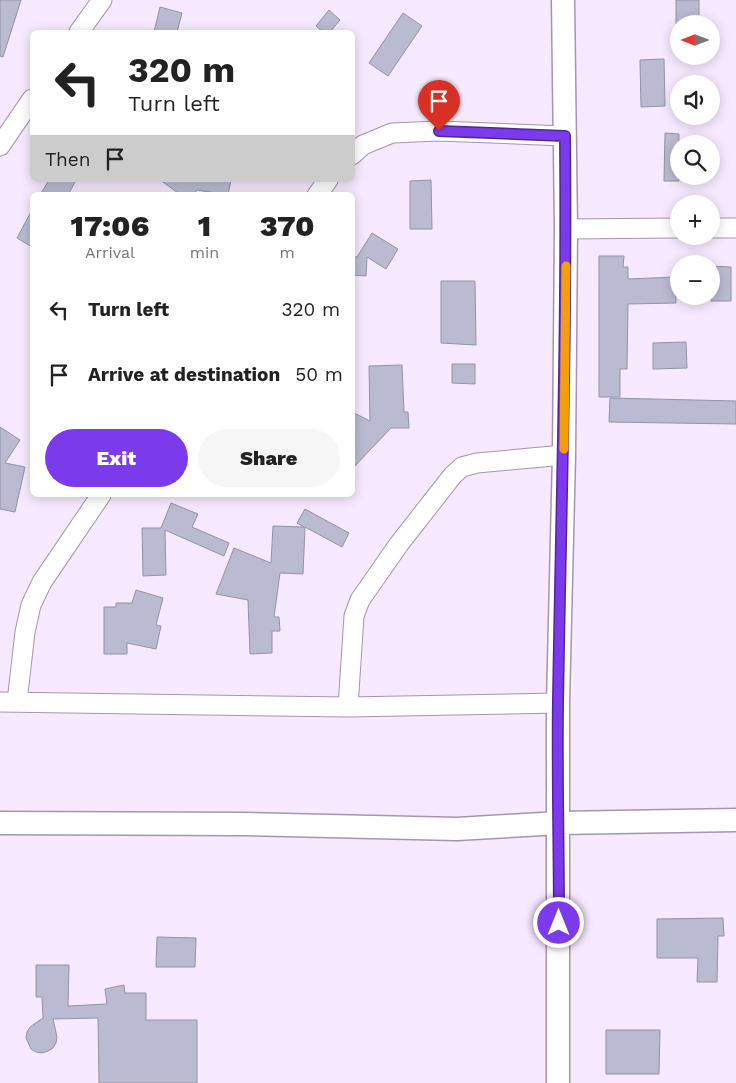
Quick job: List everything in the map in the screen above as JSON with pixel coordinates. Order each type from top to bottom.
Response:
[{"type":"street","points":[[80,30],[102,0]]},
{"type":"street","points":[[558,1083],[558,703],[564,456],[566,229],[563,0]]},
{"type":"street","points":[[0,146],[30,102]]},
{"type":"street","points":[[355,152],[363,145],[392,133],[439,131],[565,136]]},
{"type":"street","points":[[566,229],[670,228]]},
{"type":"street","points":[[720,228],[736,228]]},
{"type":"street","points":[[348,706],[354,616],[360,600],[399,544],[453,475],[462,467],[477,463],[564,456]]},
{"type":"street","points":[[100,497],[42,582],[32,604],[8,702],[348,706],[558,703]]},
{"type":"street","points":[[0,823],[244,824],[457,829],[559,823],[736,820]]},
{"type":"building","points":[[0,0],[21,0],[3,57],[0,56]]},
{"type":"building","points":[[676,0],[699,0],[699,15],[676,15]]},
{"type":"building","points":[[160,7],[182,13],[178,30],[154,30]]},
{"type":"building","points":[[329,10],[340,20],[332,30],[321,30],[316,26]]},
{"type":"building","points":[[403,13],[422,26],[388,76],[369,63]]},
{"type":"building","points":[[664,59],[665,106],[641,107],[640,60]]},
{"type":"building","points":[[665,133],[679,134],[670,135],[670,181],[664,181]]},
{"type":"building","points":[[431,180],[432,229],[410,229],[410,181]]},
{"type":"building","points":[[48,182],[75,182],[70,192],[42,192]]},
{"type":"building","points":[[163,182],[231,182],[229,192],[197,190],[195,192],[177,192]]},
{"type":"building","points":[[30,214],[30,246],[17,238]]},
{"type":"building","points":[[372,233],[398,249],[386,269],[367,257],[366,276],[355,275],[355,257],[357,257]]},
{"type":"building","points":[[599,256],[624,256],[623,267],[628,267],[628,279],[670,277],[670,303],[628,304],[627,369],[620,369],[620,397],[599,397]]},
{"type":"building","points":[[720,266],[731,267],[731,301],[720,301]]},
{"type":"building","points":[[441,281],[475,281],[476,345],[441,343]]},
{"type":"building","points":[[686,342],[687,368],[653,369],[653,343]]},
{"type":"building","points":[[452,364],[475,364],[475,384],[452,383]]},
{"type":"building","points":[[402,365],[404,412],[408,412],[409,428],[391,428],[355,466],[355,414],[370,421],[369,366]]},
{"type":"building","points":[[610,398],[736,401],[736,424],[609,422]]},
{"type":"building","points":[[0,427],[20,440],[5,463],[25,467],[15,512],[0,509]]},
{"type":"building","points":[[171,503],[198,514],[192,527],[229,543],[224,556],[165,530],[166,575],[143,576],[142,528],[161,528]]},
{"type":"building","points":[[305,509],[349,533],[342,547],[305,527],[303,574],[280,573],[274,617],[279,617],[280,631],[272,631],[272,653],[250,654],[248,600],[216,594],[234,548],[271,563],[273,526],[304,527],[297,523]]},
{"type":"building","points":[[136,590],[163,598],[156,625],[161,626],[156,649],[127,643],[127,654],[104,654],[104,607],[116,607],[116,603],[132,603]]},
{"type":"building","points":[[723,918],[724,936],[718,936],[717,982],[697,982],[698,958],[657,958],[657,919]]},
{"type":"building","points":[[157,937],[196,938],[195,967],[156,967]]},
{"type":"building","points":[[36,965],[69,965],[68,1006],[107,1004],[105,989],[124,985],[125,993],[146,993],[146,1020],[197,1020],[197,1083],[99,1083],[98,1018],[53,1019],[57,1037],[53,1048],[42,1053],[31,1049],[26,1038],[27,1032],[30,1027],[43,1018],[42,997],[36,997]]},
{"type":"building","points":[[606,1030],[660,1030],[659,1074],[606,1074]]},
{"type":"slow traffic","points":[[564,449],[566,266]]},
{"type":"route","points":[[439,131],[565,136],[564,456],[558,703],[559,923]]}]
